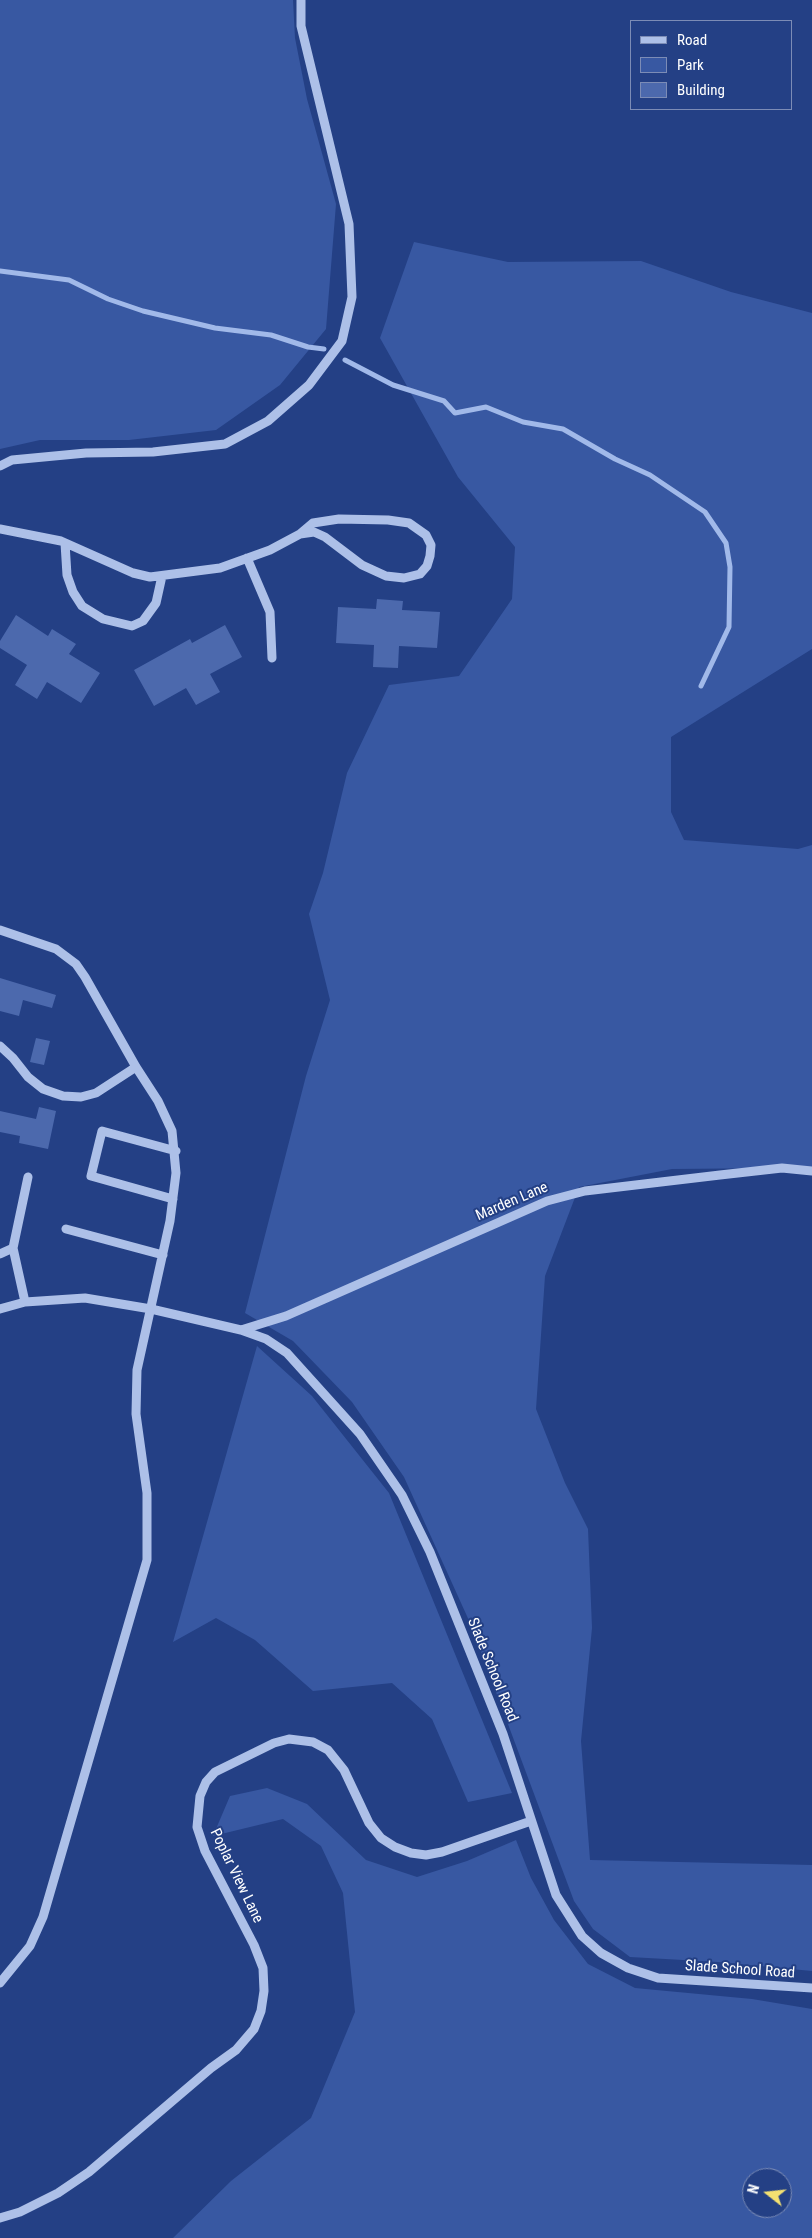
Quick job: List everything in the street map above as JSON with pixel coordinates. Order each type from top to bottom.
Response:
[{"type":"street","points":[[0,466],[12,460],[77,454],[153,452],[225,444],[268,421],[309,385],[342,341],[352,297],[349,224],[301,26],[301,0]]},
{"type":"street","points":[[0,529],[65,543],[133,573],[150,577],[220,568],[270,550],[300,534],[313,523],[339,519],[388,520],[409,523],[426,535],[431,545],[430,556],[427,566],[420,574],[404,578],[386,576],[362,565],[326,537],[314,532],[300,534]]},
{"type":"street","points":[[65,543],[67,575],[73,592],[82,606],[103,619],[132,626],[143,621],[156,603],[162,576]]},
{"type":"street","points":[[247,558],[270,612],[272,658]]},
{"type":"street","points":[[0,930],[56,949],[76,964],[158,1101],[172,1131],[176,1151],[173,1199],[163,1255],[137,1370],[136,1414],[147,1493],[147,1560],[43,1918],[30,1946],[0,1983]]},
{"type":"street","points":[[0,1046],[13,1058],[28,1077],[43,1089],[63,1096],[81,1097],[96,1093],[136,1066]]},
{"type":"street","points":[[173,1199],[91,1176],[102,1131],[176,1151]]},
{"type":"street","name":"Marden Lane","points":[[241,1330],[286,1316],[547,1201],[586,1191],[782,1168],[812,1171]]},
{"type":"street","points":[[25,1302],[13,1248],[28,1177]]},
{"type":"street","points":[[66,1229],[163,1255]]},
{"type":"street","points":[[0,1254],[13,1248]]},
{"type":"street","name":"Slade School Road","points":[[0,1309],[25,1302],[85,1298],[151,1310],[241,1330],[266,1339],[287,1353],[360,1434],[402,1495],[430,1552],[503,1734],[556,1895],[582,1936],[601,1953],[628,1968],[658,1978],[812,1988]]},
{"type":"street","name":"Poplar View Lane","points":[[0,2218],[20,2212],[58,2193],[89,2172],[210,2068],[236,2050],[254,2029],[262,2011],[264,1991],[263,1968],[254,1945],[205,1851],[198,1827],[197,1811],[200,1796],[206,1782],[215,1772],[282,1741],[302,1739],[313,1742],[328,1750],[344,1770],[369,1823],[381,1838],[395,1847],[411,1853],[426,1855],[442,1852],[531,1821]]},
{"type":"green space","points":[[0,0],[293,0],[295,38],[307,99],[336,204],[326,329],[280,385],[216,430],[129,440],[40,440],[0,449]]},
{"type":"green space","points":[[414,242],[508,262],[641,261],[731,292],[812,313],[812,649],[671,737],[671,812],[684,840],[798,849],[812,845],[812,1173],[782,1168],[672,1169],[579,1187],[545,1276],[536,1409],[565,1483],[588,1529],[592,1628],[581,1741],[590,1860],[812,1865],[812,1971],[718,1962],[630,1957],[593,1929],[574,1901],[471,1625],[404,1477],[352,1402],[293,1341],[245,1313],[306,1076],[330,1000],[309,914],[323,873],[347,773],[389,685],[459,676],[512,599],[515,547],[458,477],[380,338]]},
{"type":"green space","points":[[257,1346],[312,1396],[389,1493],[512,1793],[468,1802],[432,1719],[392,1683],[313,1691],[255,1640],[216,1618],[173,1642]]},
{"type":"green space","points":[[267,1788],[307,1804],[366,1860],[417,1877],[467,1861],[516,1840],[531,1878],[554,1920],[588,1964],[635,1988],[752,1999],[812,2009],[812,2238],[173,2238],[231,2181],[311,2118],[355,2012],[343,1893],[321,1846],[283,1819],[213,1836],[230,1796]]},
{"type":"building","points":[[377,599],[403,601],[402,610],[440,612],[437,648],[399,646],[398,668],[373,667],[374,645],[336,643],[338,607],[376,609]]},
{"type":"building","points":[[16,615],[48,636],[52,629],[76,644],[69,654],[100,673],[81,703],[47,682],[37,699],[15,685],[27,665],[0,648],[0,641]]},
{"type":"building","points":[[225,625],[242,657],[210,674],[220,692],[196,705],[186,688],[154,706],[134,670],[190,639],[192,643]]},
{"type":"building","points":[[0,978],[56,995],[52,1008],[23,1000],[19,1016],[0,1011]]},
{"type":"building","points":[[36,1038],[50,1041],[44,1065],[30,1062]]},
{"type":"building","points":[[39,1107],[56,1111],[48,1149],[19,1143],[20,1136],[0,1132],[0,1111],[36,1119]]},
{"type":"waterway","points":[[0,271],[69,280],[108,299],[143,311],[215,328],[271,335],[308,347],[324,349]]},
{"type":"waterway","points":[[345,360],[393,385],[444,401],[455,413],[486,407],[523,422],[563,429],[615,459],[650,475],[705,512],[726,543],[730,567],[729,627],[701,686]]}]
